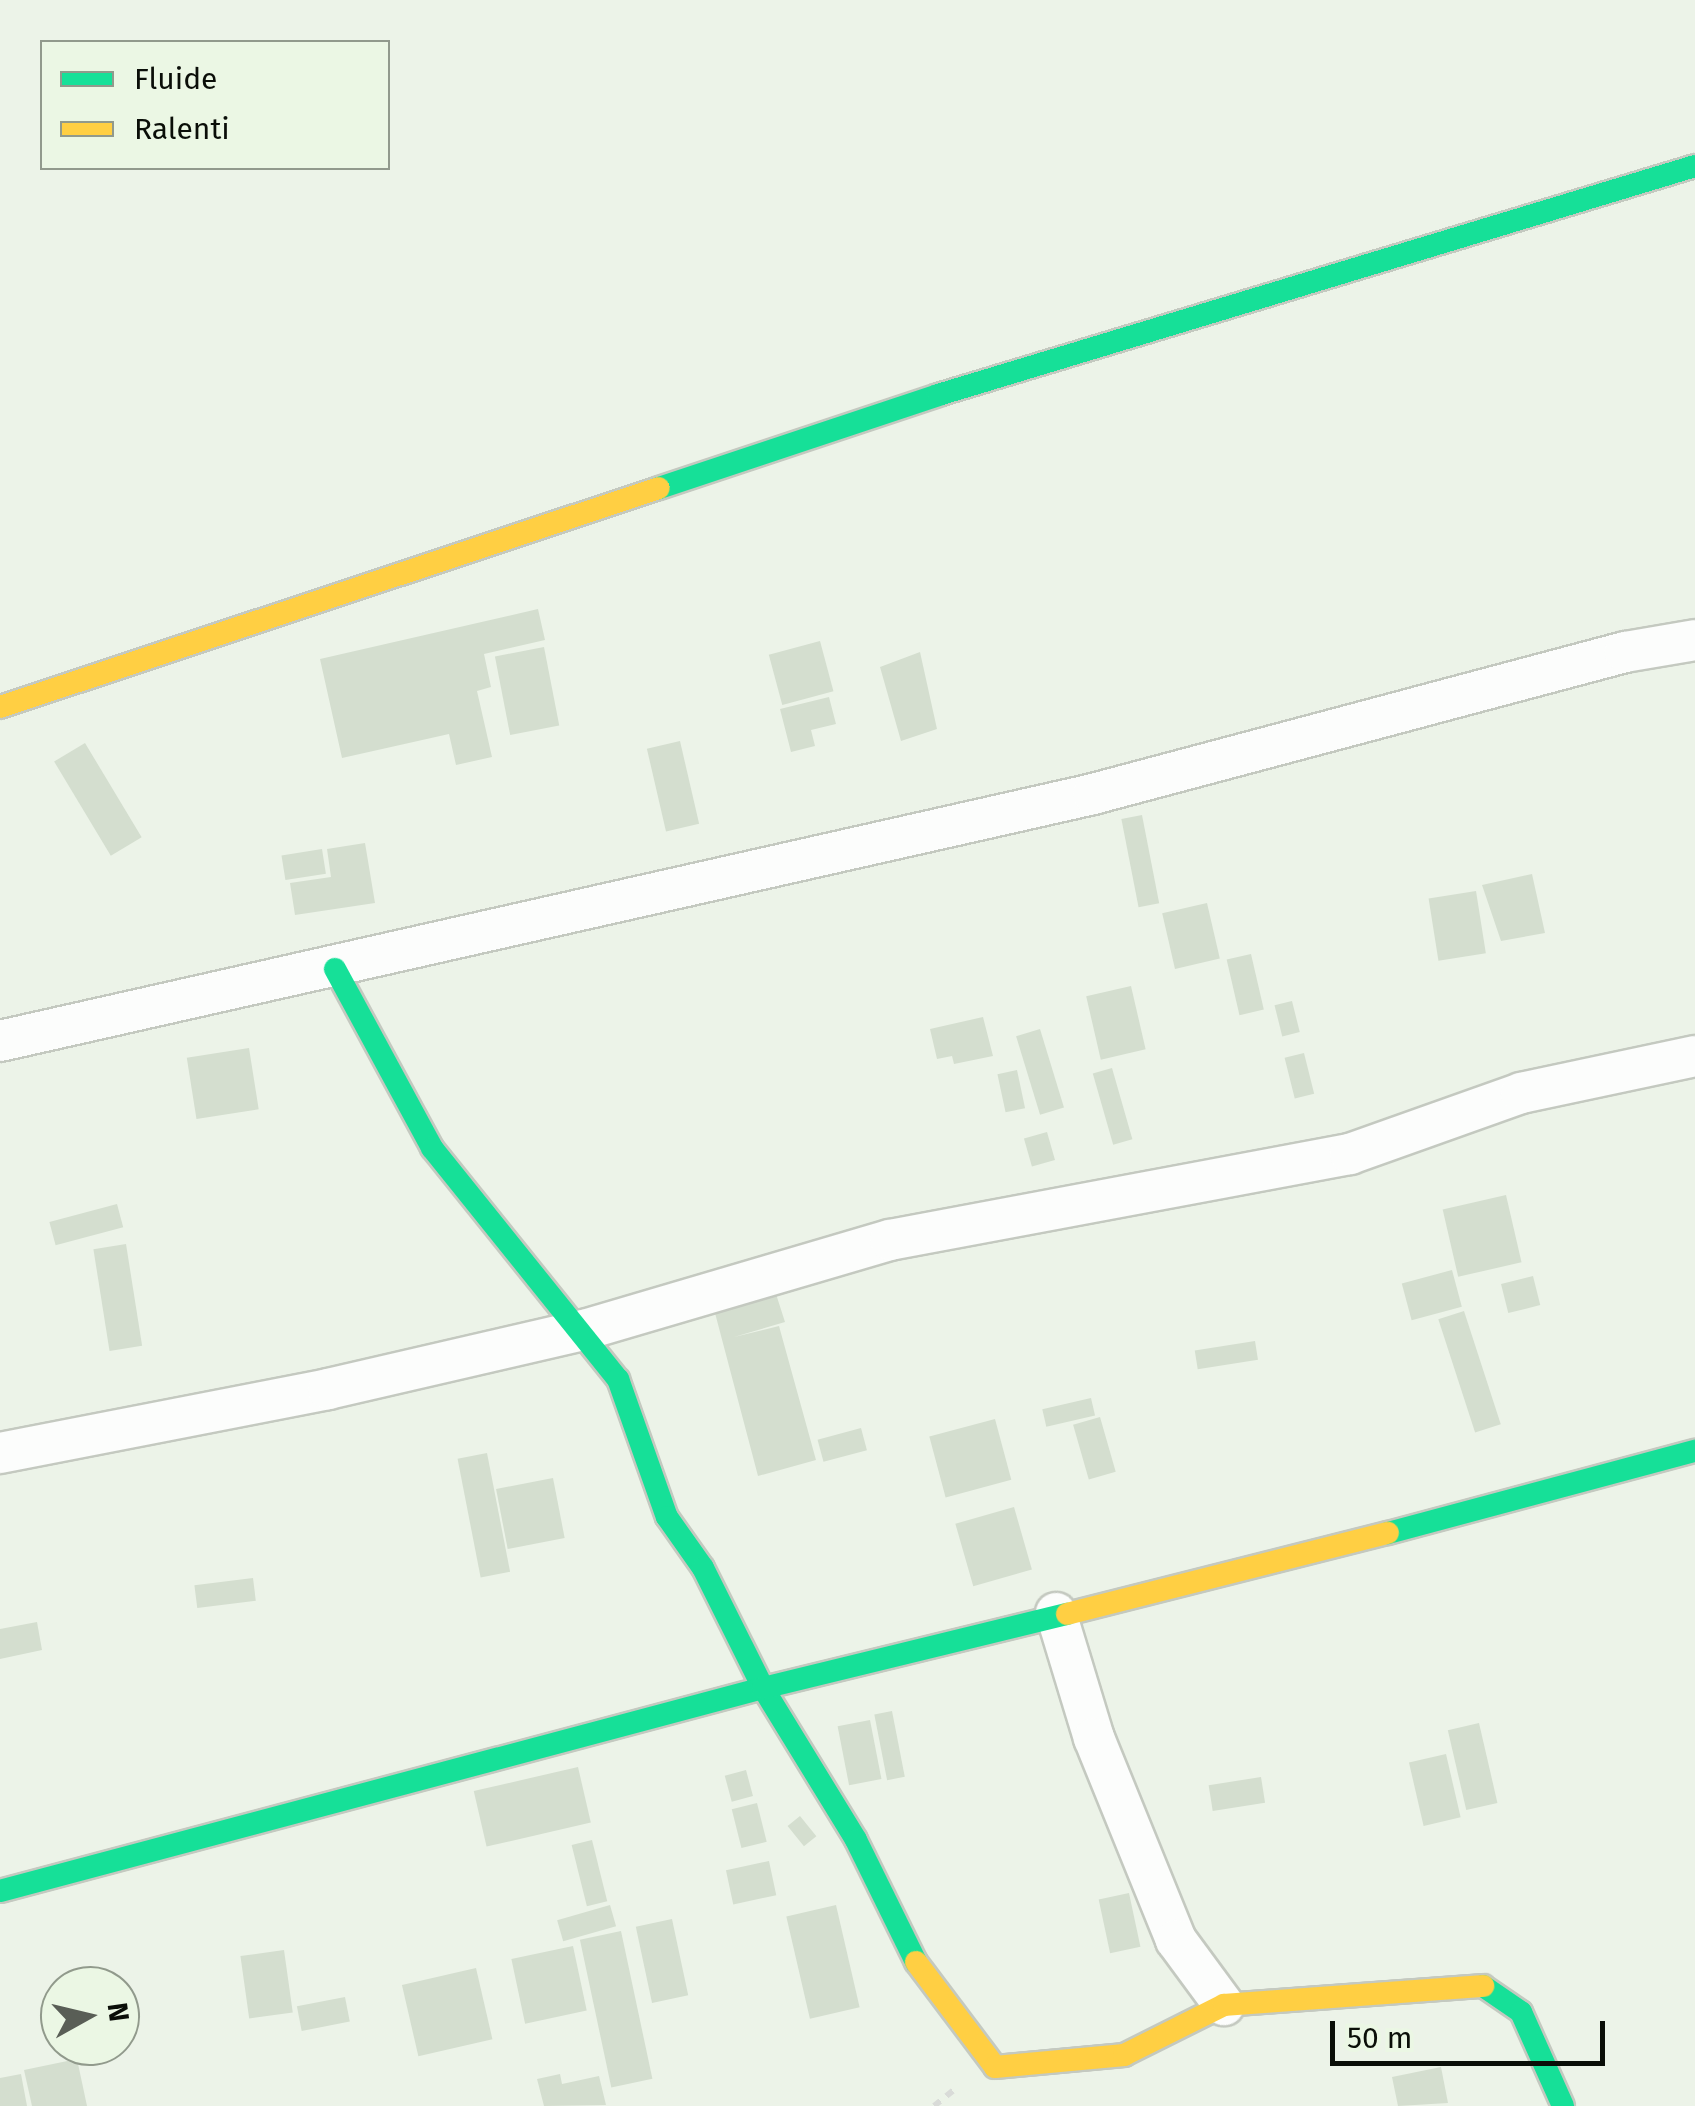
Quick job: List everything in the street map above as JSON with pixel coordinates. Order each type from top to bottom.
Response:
[{"type":"street","points":[[0,708],[919,402],[1695,166]]},
{"type":"street","points":[[0,1041],[335,969],[1093,794],[1625,652],[1695,640]]},
{"type":"street","points":[[335,969],[432,1148],[535,1280],[584,1330],[618,1379],[667,1517],[704,1568],[763,1688],[856,1840],[911,1955],[995,2067],[1124,2055],[1224,2005],[1484,1986],[1521,2012],[1563,2106]]},
{"type":"street","points":[[0,1453],[328,1389],[584,1330],[890,1240],[1350,1154],[1521,1093],[1695,1056]]},
{"type":"street","points":[[0,1892],[763,1688],[1056,1613],[1242,1572],[1695,1451]]},
{"type":"street","points":[[1056,1613],[1094,1738],[1176,1940],[1224,2005]]},
{"type":"building","points":[[538,609],[545,640],[484,654],[491,687],[477,691],[492,757],[456,765],[449,734],[342,758],[320,659]]},
{"type":"building","points":[[820,641],[833,691],[782,705],[769,655]]},
{"type":"building","points":[[544,647],[559,726],[510,735],[495,657]]},
{"type":"building","points":[[920,652],[937,729],[901,741],[880,667]]},
{"type":"building","points":[[829,697],[836,724],[811,730],[815,746],[791,752],[780,709]]},
{"type":"building","points":[[680,741],[699,824],[666,831],[647,749]]},
{"type":"building","points":[[85,743],[142,837],[111,856],[54,762]]},
{"type":"building","points":[[1142,815],[1159,903],[1139,907],[1121,819]]},
{"type":"building","points":[[365,843],[375,903],[295,915],[290,883],[331,877],[327,849]]},
{"type":"building","points":[[322,849],[326,874],[285,880],[282,855]]},
{"type":"building","points":[[1532,874],[1545,933],[1501,941],[1482,885]]},
{"type":"building","points":[[1476,891],[1486,953],[1438,961],[1429,899]]},
{"type":"building","points":[[1207,903],[1220,959],[1175,969],[1162,913]]},
{"type":"building","points":[[1251,954],[1264,1010],[1239,1015],[1227,960]]},
{"type":"building","points":[[1131,986],[1146,1049],[1101,1060],[1086,996]]},
{"type":"building","points":[[1292,1001],[1300,1032],[1282,1036],[1275,1005]]},
{"type":"building","points":[[983,1017],[993,1056],[954,1064],[952,1056],[937,1059],[930,1029]]},
{"type":"building","points":[[1040,1029],[1064,1107],[1040,1115],[1016,1036]]},
{"type":"building","points":[[249,1048],[259,1109],[196,1119],[187,1058]]},
{"type":"building","points":[[1304,1053],[1314,1094],[1295,1099],[1285,1058]]},
{"type":"building","points":[[1112,1068],[1132,1139],[1113,1145],[1093,1074]]},
{"type":"building","points":[[1017,1070],[1025,1108],[1006,1112],[997,1074]]},
{"type":"building","points":[[1047,1132],[1055,1160],[1032,1166],[1024,1139]]},
{"type":"building","points":[[1506,1195],[1522,1262],[1458,1277],[1443,1210]]},
{"type":"building","points":[[117,1204],[123,1227],[56,1245],[49,1222]]},
{"type":"building","points":[[126,1244],[142,1346],[110,1351],[93,1249]]},
{"type":"building","points":[[1452,1270],[1462,1307],[1412,1320],[1402,1283]]},
{"type":"building","points":[[1533,1276],[1540,1305],[1508,1313],[1501,1284]]},
{"type":"building","points":[[776,1294],[785,1322],[734,1337],[779,1326],[816,1460],[758,1476],[715,1313]]},
{"type":"building","points":[[1464,1311],[1501,1424],[1475,1433],[1438,1319]]},
{"type":"building","points":[[1255,1341],[1258,1360],[1198,1369],[1195,1351]]},
{"type":"building","points":[[1091,1398],[1095,1416],[1046,1427],[1042,1409]]},
{"type":"building","points":[[1100,1417],[1116,1472],[1089,1480],[1073,1425]]},
{"type":"building","points":[[995,1419],[1011,1480],[946,1497],[929,1437]]},
{"type":"building","points":[[861,1428],[867,1450],[823,1462],[818,1440]]},
{"type":"building","points":[[487,1453],[510,1572],[481,1578],[458,1459]]},
{"type":"building","points":[[553,1478],[565,1538],[508,1549],[496,1489]]},
{"type":"building","points":[[1014,1507],[1032,1569],[973,1586],[955,1524]]},
{"type":"building","points":[[253,1578],[256,1601],[197,1608],[194,1585]]},
{"type":"building","points":[[37,1622],[42,1650],[0,1659],[0,1629]]},
{"type":"building","points":[[892,1711],[905,1777],[887,1780],[874,1714]]},
{"type":"building","points":[[870,1720],[881,1779],[849,1785],[838,1726]]},
{"type":"building","points":[[1479,1723],[1497,1803],[1466,1810],[1448,1730]]},
{"type":"building","points":[[1446,1754],[1461,1817],[1424,1826],[1409,1763]]},
{"type":"building","points":[[578,1767],[591,1823],[487,1847],[474,1791]]},
{"type":"building","points":[[746,1770],[753,1796],[732,1802],[725,1776]]},
{"type":"building","points":[[1261,1777],[1265,1803],[1213,1811],[1209,1785]]},
{"type":"building","points":[[757,1803],[767,1842],[741,1848],[732,1809]]},
{"type":"building","points":[[800,1816],[816,1836],[804,1846],[788,1826]]},
{"type":"building","points":[[592,1840],[607,1901],[587,1906],[572,1845]]},
{"type":"building","points":[[769,1861],[776,1895],[733,1904],[726,1870]]},
{"type":"building","points":[[1129,1893],[1140,1947],[1110,1953],[1099,1899]]},
{"type":"building","points":[[610,1905],[616,1926],[563,1941],[557,1920]]},
{"type":"building","points":[[836,1905],[860,2007],[810,2019],[786,1916]]},
{"type":"building","points":[[672,1919],[688,1995],[652,2003],[636,1927]]},
{"type":"building","points":[[621,1931],[652,2079],[611,2087],[580,1940]]},
{"type":"building","points":[[573,1946],[587,2011],[525,2024],[511,1959]]},
{"type":"building","points":[[284,1950],[293,2012],[249,2019],[240,1956]]},
{"type":"building","points":[[476,1968],[492,2039],[418,2056],[402,1985]]},
{"type":"building","points":[[345,1997],[350,2022],[302,2031],[297,2006]]},
{"type":"building","points":[[78,2066],[87,2106],[32,2106],[24,2070]]},
{"type":"building","points":[[1441,2067],[1448,2103],[1398,2106],[1392,2077]]},
{"type":"building","points":[[21,2074],[27,2106],[0,2106],[0,2078]]},
{"type":"building","points":[[560,2074],[562,2084],[599,2076],[606,2105],[544,2106],[537,2079]]},
{"type":"traffic: fast","points":[[659,488],[938,395],[1695,166]]},
{"type":"traffic: fast","points":[[335,969],[432,1148],[618,1379],[667,1517],[703,1568],[763,1688],[856,1840],[916,1962]]},
{"type":"traffic: fast","points":[[1388,1533],[1695,1451]]},
{"type":"traffic: fast","points":[[0,1891],[763,1688],[1067,1614]]},
{"type":"traffic: fast","points":[[1483,1986],[1521,2012],[1563,2106]]},
{"type":"traffic: slow","points":[[0,707],[659,488]]},
{"type":"traffic: slow","points":[[1067,1614],[1388,1533]]},
{"type":"traffic: slow","points":[[916,1962],[995,2067],[1124,2055],[1224,2005],[1483,1986]]}]
